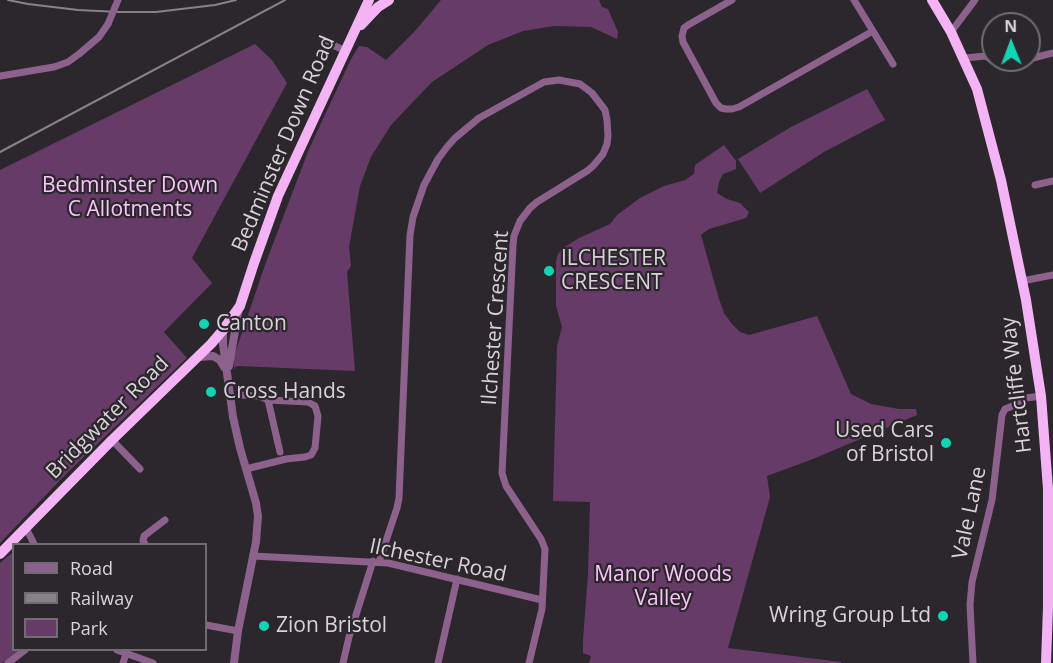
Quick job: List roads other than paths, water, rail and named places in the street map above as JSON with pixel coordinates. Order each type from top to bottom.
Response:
[{"type":"highway","name":"Bedminster Down Road","points":[[240,306],[278,196],[369,0]]},
{"type":"highway","points":[[352,37],[374,11],[389,0]]},
{"type":"highway","name":"Hartcliffe Way","points":[[932,0],[951,32],[977,89],[1001,180],[1034,347],[1041,396],[1048,489],[1046,663]]},
{"type":"highway","name":"Bridgwater Road","points":[[0,554],[112,440],[198,357],[223,330],[240,306]]},
{"type":"street","points":[[0,76],[54,67],[68,62],[99,37],[108,24],[118,0]]},
{"type":"street","points":[[732,0],[688,25],[684,28],[682,36],[683,42],[716,103],[721,108],[732,110],[739,107],[873,31]]},
{"type":"street","points":[[854,0],[892,64]]},
{"type":"street","points":[[951,32],[975,0]]},
{"type":"street","points":[[324,41],[346,51]]},
{"type":"street","points":[[964,58],[981,56]]},
{"type":"street","points":[[970,74],[981,56]]},
{"type":"street","name":"Ilchester Crescent","points":[[343,663],[349,637],[399,498],[410,235],[413,217],[424,185],[447,147],[479,118],[544,82],[556,80],[572,82],[589,90],[605,110],[608,129],[607,144],[603,154],[580,176],[537,202],[524,214],[517,228],[513,245],[502,473],[506,486],[545,549],[542,609],[529,663]]},
{"type":"street","points":[[1035,185],[1053,181]]},
{"type":"street","points":[[1022,281],[1053,275]]},
{"type":"street","points":[[228,375],[240,306]]},
{"type":"street","points":[[223,330],[233,417],[258,516],[254,556],[238,631],[234,663]]},
{"type":"street","points":[[198,357],[213,356],[220,360],[228,375]]},
{"type":"street","points":[[240,395],[259,396],[268,400],[305,401],[315,406],[318,416],[313,453],[307,457],[286,459],[246,470]]},
{"type":"street","name":"Vale Lane","points":[[973,663],[970,605],[972,582],[992,500],[1002,415],[1005,409],[1026,398],[1041,396]]},
{"type":"street","points":[[268,400],[280,452]]},
{"type":"street","points":[[112,440],[140,469]]},
{"type":"street","points":[[145,543],[144,536],[165,520]]},
{"type":"street","points":[[26,528],[34,543]]},
{"type":"street","name":"Ilchester Road","points":[[254,556],[376,562],[542,600]]},
{"type":"street","points":[[438,663],[457,579]]},
{"type":"street","points":[[207,625],[238,631]]},
{"type":"street","points":[[8,663],[24,651]]},
{"type":"street","points":[[119,651],[153,663]]},
{"type":"street","points":[[123,663],[126,654]]},
{"type":"railway","points":[[8,0],[78,10],[119,12],[156,12],[215,5],[236,0]]},
{"type":"railway","points":[[0,152],[285,0]]},
{"type":"place","name":"ILCHESTER CRESCENT","points":[[549,271]]},
{"type":"place","name":"Canton","points":[[204,324]]},
{"type":"place","name":"Cross Hands","points":[[211,392]]},
{"type":"place","name":"Used Cars of Bristol","points":[[946,443]]},
{"type":"place","name":"Wring Group Ltd","points":[[943,616]]},
{"type":"place","name":"Zion Bristol","points":[[264,626]]},
{"type":"park label","name":"Bedminster Down C Allotments","points":[[130,198]]},
{"type":"park label","name":"Manor Woods Valley","points":[[663,587]]}]
